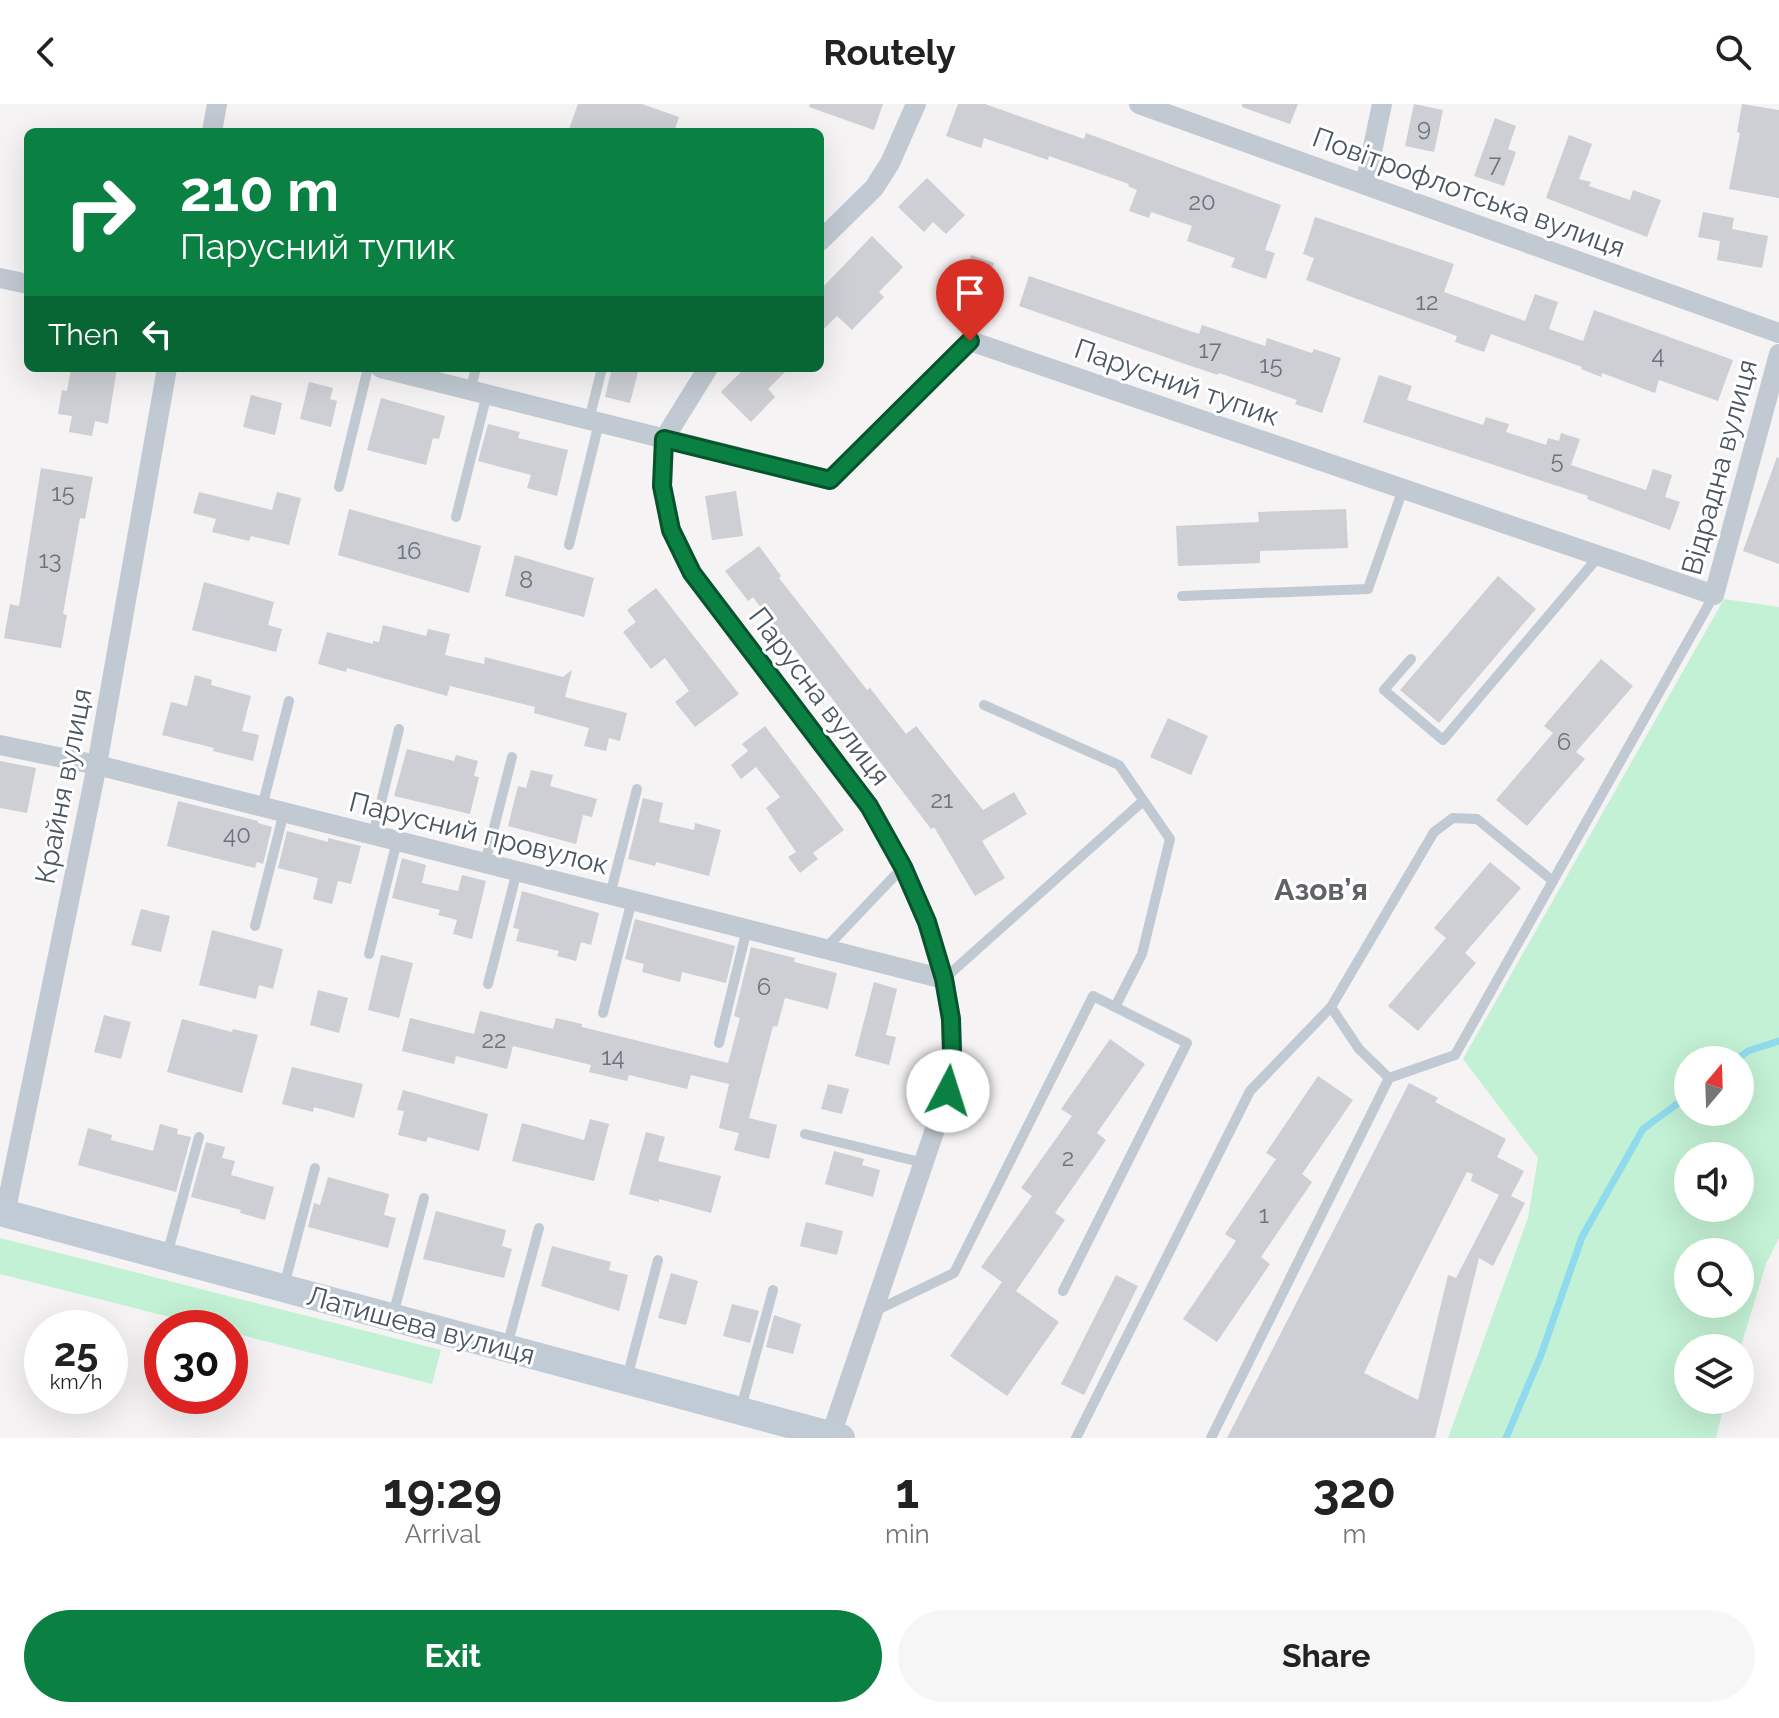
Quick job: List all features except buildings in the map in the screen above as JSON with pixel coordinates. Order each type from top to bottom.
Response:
[{"type":"street","points":[[213,128],[217,104]]},
{"type":"street","points":[[824,237],[874,188],[890,163],[916,104]]},
{"type":"street","name":"Повітрофлотська вулиця","points":[[1139,104],[1779,333]]},
{"type":"street","points":[[1365,185],[1382,104]]},
{"type":"street","points":[[0,278],[24,283]]},
{"type":"street","name":"Парусний тупик","points":[[664,439],[830,480],[970,341],[1714,595]]},
{"type":"street","name":"Відрадна вулиця","points":[[1714,595],[1779,354]]},
{"type":"street","name":"Крайня вулиця","points":[[2,1213],[97,765],[166,372]]},
{"type":"street","points":[[397,372],[664,439]]},
{"type":"street","name":"Парусна вулиця","points":[[706,372],[664,439],[662,486],[671,530],[692,573],[869,806],[903,867],[927,922],[944,979],[951,1019],[952,1053],[948,1091],[873,1312],[836,1436]]},
{"type":"street","name":"Парусний провулок","points":[[0,745],[97,765],[944,979]]},
{"type":"street","name":"Латишева вулиця","points":[[2,1213],[836,1436]]},
{"type":"lane","points":[[339,487],[367,372]]},
{"type":"lane","points":[[456,517],[478,392],[476,372]]},
{"type":"lane","points":[[569,545],[601,372]]},
{"type":"lane","points":[[1182,596],[1368,589],[1403,489]]},
{"type":"lane","points":[[1411,659],[1384,690],[1443,740],[1600,556]]},
{"type":"lane","points":[[1211,1438],[1389,1078],[1455,1055],[1714,595]]},
{"type":"lane","points":[[262,807],[289,701]]},
{"type":"lane","points":[[984,705],[1119,765],[1170,839],[1142,954],[1115,1007]]},
{"type":"lane","points":[[373,835],[399,729]]},
{"type":"lane","points":[[485,863],[512,757]]},
{"type":"lane","points":[[610,895],[637,789]]},
{"type":"lane","points":[[944,979],[1143,801]]},
{"type":"lane","points":[[255,926],[284,812]]},
{"type":"lane","points":[[1076,1438],[1250,1091],[1331,1007],[1434,832],[1453,818],[1477,819],[1553,881]]},
{"type":"lane","points":[[369,954],[397,841]]},
{"type":"lane","points":[[825,949],[903,867]]},
{"type":"lane","points":[[488,984],[517,871]]},
{"type":"lane","points":[[603,1013],[632,900]]},
{"type":"lane","points":[[719,1043],[747,929]]},
{"type":"lane","points":[[873,1312],[954,1273],[1093,996],[1187,1043],[1063,1291]]},
{"type":"lane","points":[[1331,1007],[1359,1049],[1389,1078]]},
{"type":"lane","points":[[805,1134],[924,1163]]},
{"type":"lane","points":[[167,1257],[199,1137]]},
{"type":"lane","points":[[283,1288],[315,1168]]},
{"type":"lane","points":[[392,1317],[424,1198]]},
{"type":"lane","points":[[507,1348],[539,1228]]},
{"type":"lane","points":[[626,1380],[658,1260]]},
{"type":"lane","points":[[741,1410],[773,1290]]},
{"type":"green space","points":[[1724,599],[1779,607],[1779,1238],[1766,1264],[1754,1303],[1754,1238],[1674,1238],[1674,1318],[1749,1318],[1745,1334],[1674,1334],[1674,1414],[1722,1414],[1716,1438],[1448,1438],[1528,1218],[1538,1158],[1463,1059]]},
{"type":"green space","points":[[0,1238],[441,1350],[432,1384],[248,1337],[248,1310],[144,1311],[0,1274]]},
{"type":"waterway","points":[[1754,1049],[1779,1041]]},
{"type":"waterway","points":[[1506,1438],[1541,1355],[1582,1237],[1643,1129],[1674,1106]]},
{"type":"district","name":"Азов’я","points":[[1321,890]]},
{"type":"route","points":[[948,1091],[952,1053],[951,1019],[944,979],[927,922],[903,867],[869,806],[692,573],[671,530],[662,486],[664,439],[830,480],[970,341]]}]
